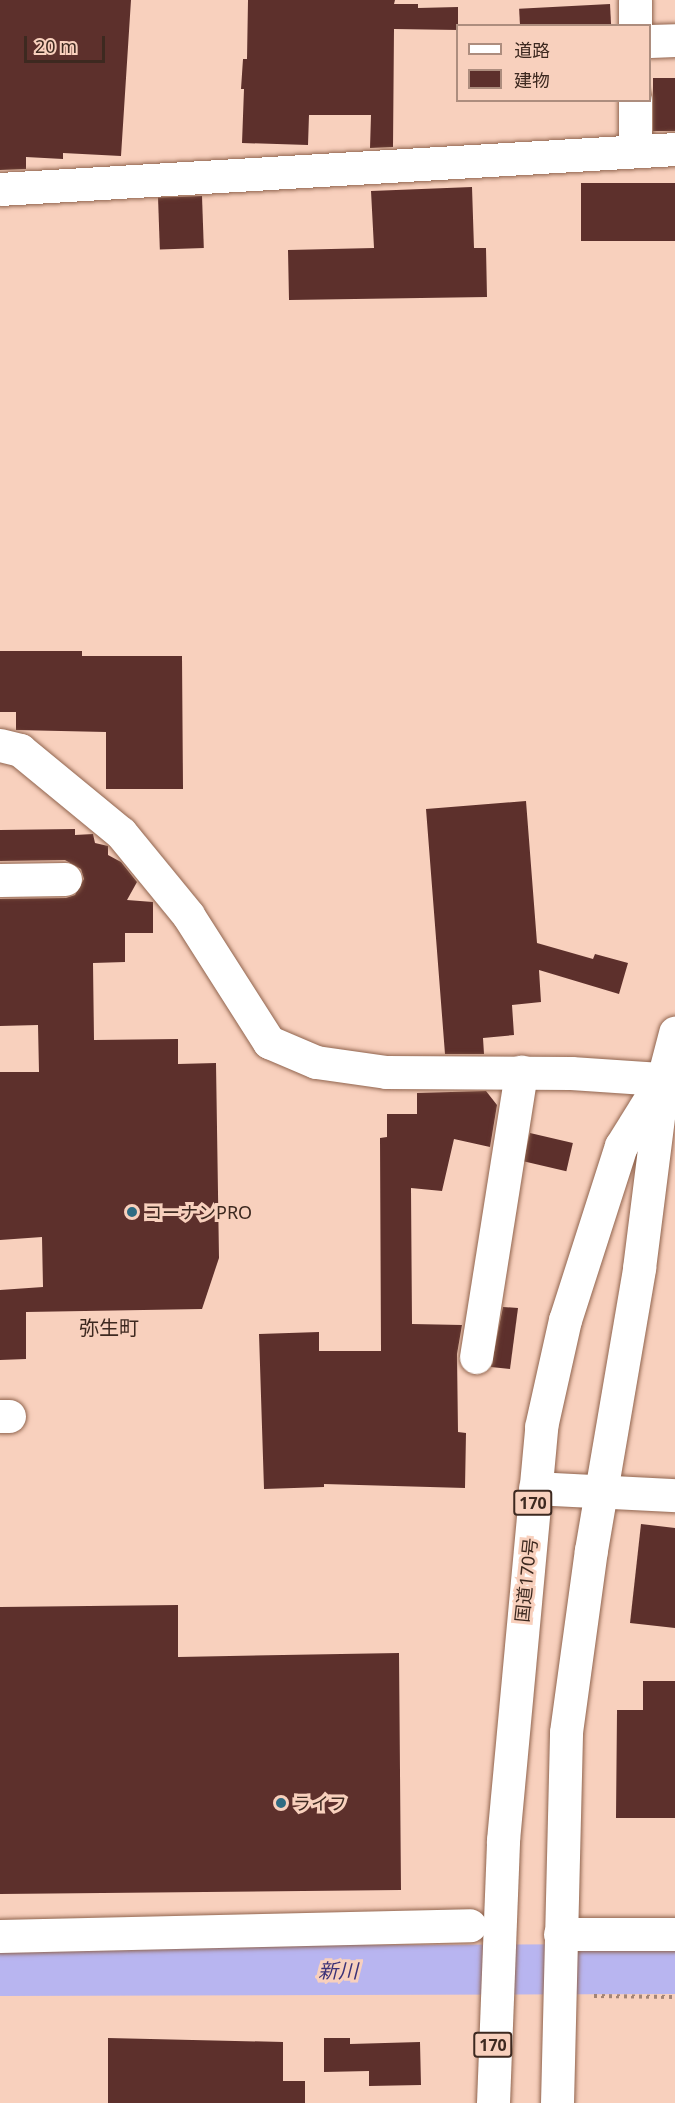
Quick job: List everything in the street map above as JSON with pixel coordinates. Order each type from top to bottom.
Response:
[{"type":"main road","points":[[635,0],[635,24]]},
{"type":"main road","points":[[651,41],[675,40]]},
{"type":"main road","points":[[635,102],[635,151]]},
{"type":"main road","points":[[0,189],[675,149]]},
{"type":"main road","points":[[0,745],[20,750],[121,833],[188,915],[268,1042],[316,1062],[386,1072],[521,1072],[669,1079]]},
{"type":"main road","points":[[0,880],[65,879]]},
{"type":"main road","name":"国道170号","points":[[557,2103],[566,1732],[600,1493],[639,1268],[675,1033]]},
{"type":"main road","points":[[476,1357],[521,1072]]},
{"type":"main road","name":"国道170号","points":[[493,2103],[503,1840],[541,1427],[555,1362],[588,1245],[621,1146],[669,1079]]},
{"type":"main road","points":[[535,1488],[675,1496]]},
{"type":"main road","points":[[0,1936],[470,1925]]},
{"type":"main road","points":[[560,1942],[675,1934]]},
{"type":"path","points":[[594,1996],[675,1997]]},
{"type":"building","points":[[0,0],[131,0],[121,156],[63,153],[63,159],[26,157],[26,169],[0,170]]},
{"type":"building","points":[[248,0],[395,0],[394,4],[418,4],[418,8],[458,7],[456,30],[394,29],[393,147],[370,148],[371,115],[309,115],[308,145],[242,143],[244,89],[241,89],[243,59],[247,59]]},
{"type":"building","points":[[610,4],[611,24],[520,24],[519,9]]},
{"type":"building","points":[[653,78],[675,78],[675,131],[653,131]]},
{"type":"building","points":[[581,183],[675,183],[675,241],[581,241]]},
{"type":"building","points":[[472,187],[474,248],[486,248],[487,297],[289,300],[288,250],[374,248],[371,191]]},
{"type":"building","points":[[202,196],[204,248],[160,250],[158,198]]},
{"type":"building","points":[[0,651],[82,651],[82,656],[182,656],[183,789],[106,789],[106,732],[16,730],[16,712],[0,712]]},
{"type":"building","points":[[526,801],[537,943],[593,959],[595,954],[628,963],[619,994],[539,970],[541,1002],[512,1005],[514,1035],[483,1038],[484,1054],[445,1054],[426,809]]},
{"type":"building","points":[[75,829],[75,835],[93,834],[95,843],[108,846],[108,855],[121,862],[137,882],[127,900],[153,902],[153,933],[125,933],[125,962],[93,963],[94,1040],[178,1039],[178,1064],[216,1063],[219,1258],[202,1309],[26,1312],[26,1359],[0,1360],[0,1290],[43,1287],[42,1237],[0,1240],[0,1072],[39,1072],[38,1025],[0,1026],[0,899],[66,898],[75,895],[84,879],[81,869],[65,860],[0,861],[0,830]]},
{"type":"building","points":[[486,1091],[497,1105],[490,1147],[454,1139],[442,1191],[411,1188],[412,1324],[462,1325],[457,1354],[458,1432],[466,1433],[465,1488],[324,1484],[324,1487],[264,1489],[259,1334],[319,1332],[319,1351],[381,1351],[380,1138],[387,1137],[387,1114],[417,1114],[417,1093]]},
{"type":"building","points":[[530,1133],[573,1143],[566,1171],[523,1161]]},
{"type":"building","points":[[503,1307],[518,1308],[510,1369],[491,1367]]},
{"type":"building","points":[[641,1524],[675,1528],[675,1628],[630,1623]]},
{"type":"building","points":[[178,1605],[178,1657],[399,1653],[401,1890],[0,1894],[0,1607]]},
{"type":"building","points":[[643,1681],[675,1681],[675,1818],[616,1818],[617,1710],[643,1710]]},
{"type":"building","points":[[108,2038],[283,2042],[283,2081],[305,2081],[305,2103],[108,2103]]},
{"type":"building","points":[[324,2038],[350,2038],[350,2044],[420,2042],[421,2085],[369,2086],[369,2071],[324,2072]]},
{"type":"waterway","name":"新川","points":[[0,1971],[675,1969]]},
{"type":"place","name":"コーナンPRO","points":[[132,1212]]},
{"type":"place","name":"ライフ","points":[[281,1803]]},
{"type":"district","name":"弥生町","points":[[109,1327]]}]
